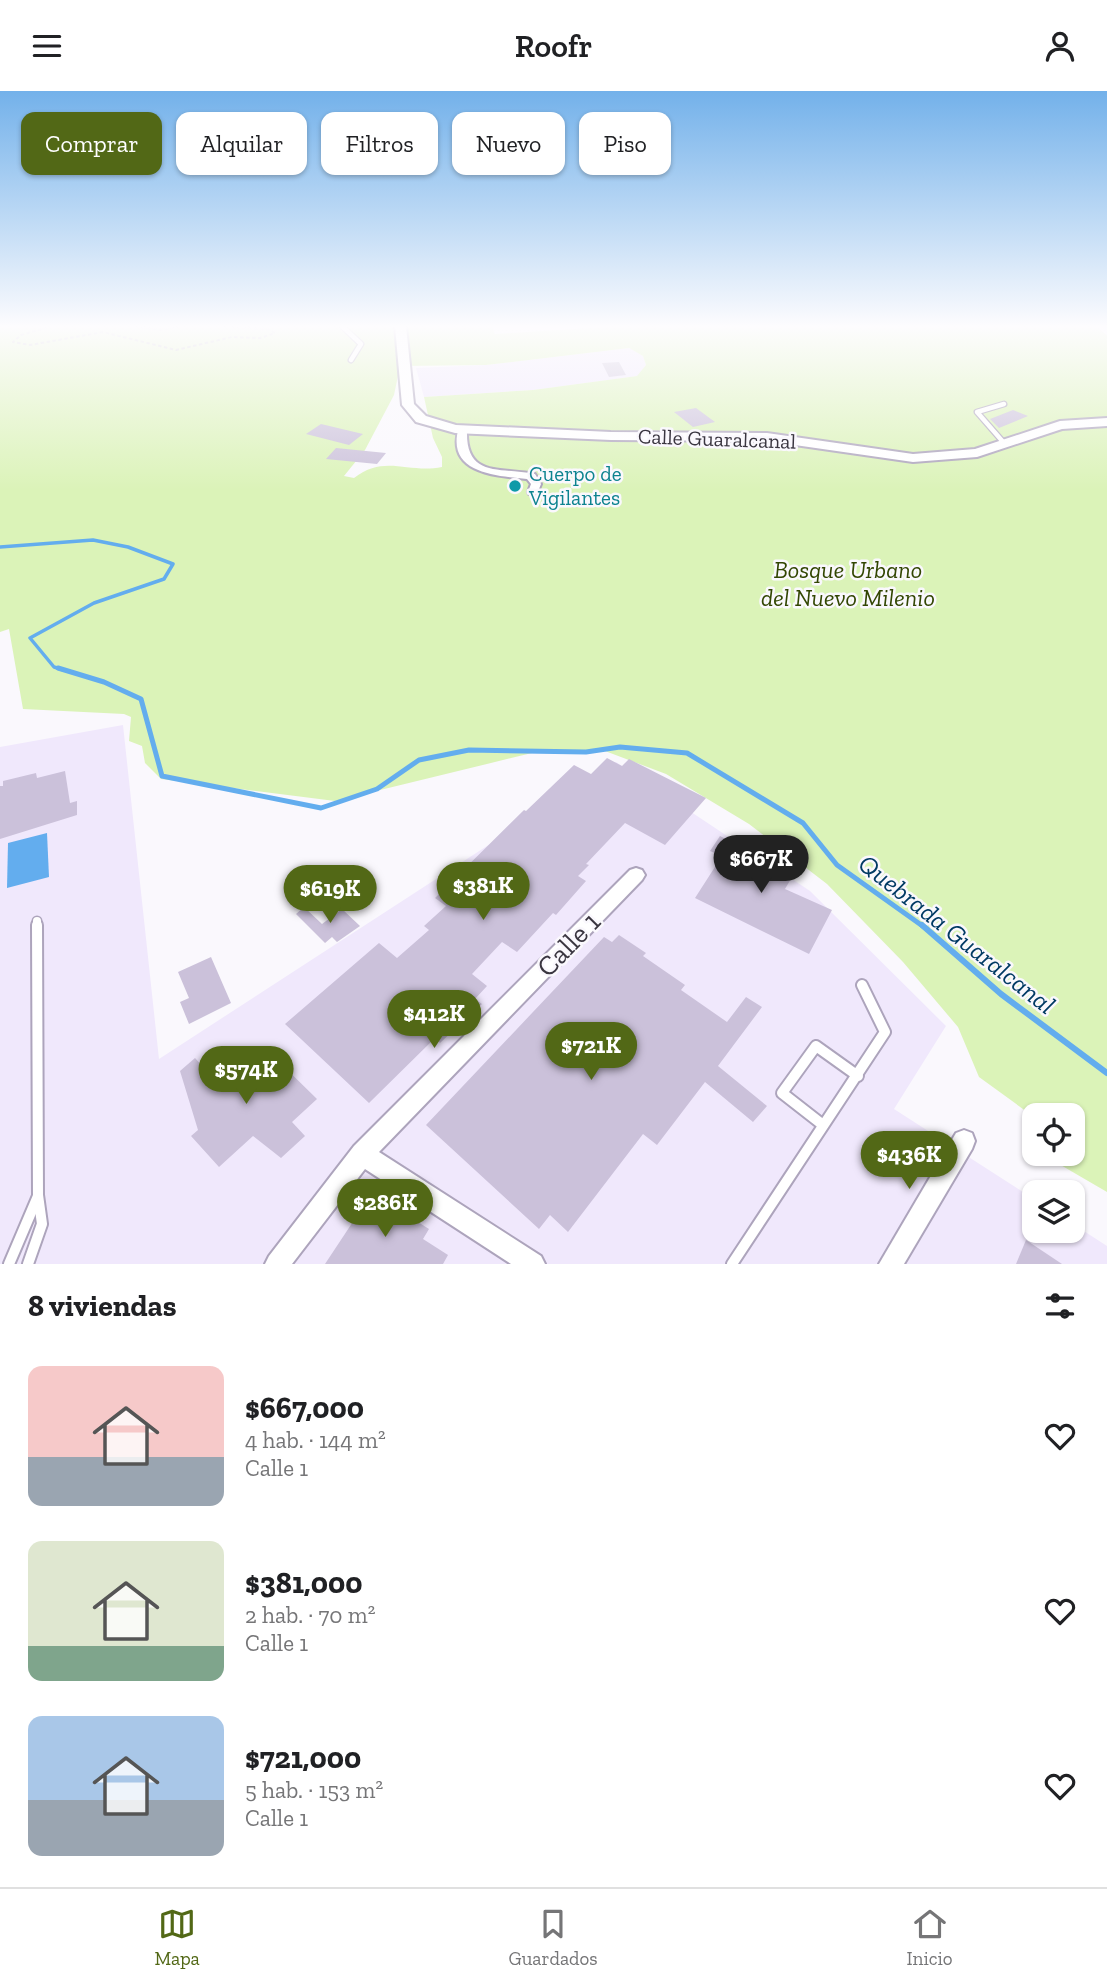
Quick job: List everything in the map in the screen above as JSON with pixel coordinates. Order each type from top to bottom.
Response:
[{"type":"street","name":"Calle Guaralcanal","points":[[406,381],[408,405],[421,419],[462,429],[611,436],[766,437],[913,458],[977,453],[1059,425],[1107,422]]},
{"type":"street","points":[[462,429],[462,451],[469,461],[501,473],[531,476],[536,484],[533,492]]},
{"type":"street","name":"Calle 1","points":[[277,1264],[362,1154],[636,874]]},
{"type":"street","points":[[891,1264],[964,1141]]},
{"type":"street","points":[[362,1154],[533,1264]]},
{"type":"lane","points":[[1004,404],[977,412],[1004,443]]},
{"type":"lane","points":[[28,1264],[42,1224],[38,1195],[37,922]]},
{"type":"lane","points":[[732,1264],[858,1076],[884,1032],[862,985]]},
{"type":"lane","points":[[823,1125],[782,1093],[816,1047],[858,1076]]},
{"type":"lane","points":[[9,1264],[38,1195]]},
{"type":"shaded area","points":[[420,381],[602,381],[533,390],[424,397]]},
{"type":"shaded area","points":[[123,725],[159,1059],[616,762],[810,891],[946,1026],[894,1109],[1022,1191],[1022,1243],[1085,1243],[1085,1232],[1107,1246],[1107,1264],[0,1264],[0,747]]},
{"type":"green space","name":"Bosque Urbano del Nuevo Milenio","points":[[0,381],[397,381],[394,395],[365,450],[344,476],[354,478],[376,467],[442,467],[442,457],[433,438],[424,397],[533,390],[602,381],[1107,381],[1107,1192],[1062,1166],[1085,1166],[1085,1103],[1022,1103],[1022,1108],[979,1077],[958,1027],[903,962],[827,884],[749,824],[666,774],[605,751],[532,753],[335,801],[161,779],[145,763],[142,746],[129,741],[131,717],[124,714],[23,709],[9,629],[0,632]]},
{"type":"water","points":[[47,833],[49,877],[7,888],[8,843]]},
{"type":"building","points":[[696,408],[715,422],[693,427],[674,412]]},
{"type":"building","points":[[1013,410],[1028,416],[999,428],[990,419]]},
{"type":"building","points":[[321,424],[363,434],[349,445],[306,434]]},
{"type":"building","points":[[336,448],[386,453],[377,464],[326,459]]},
{"type":"building","points":[[607,758],[622,766],[629,759],[706,798],[665,845],[625,823],[586,864],[589,865],[578,876],[586,881],[556,915],[553,913],[517,952],[502,942],[472,974],[487,986],[475,999],[482,1004],[440,1043],[435,1038],[369,1103],[285,1024],[379,943],[397,958],[429,930],[424,926],[446,906],[435,898],[524,810],[574,765],[591,774]]},
{"type":"building","points":[[65,771],[70,803],[77,801],[77,815],[0,839],[0,786],[3,786],[3,781],[36,773],[37,778]]},
{"type":"building","points":[[720,836],[732,842],[736,837],[775,855],[769,866],[792,877],[785,889],[832,910],[809,954],[695,898],[722,856],[710,851]]},
{"type":"building","points":[[304,907],[322,924],[342,909],[360,926],[337,942],[332,937],[325,943],[296,914]]},
{"type":"building","points":[[619,935],[646,953],[643,956],[685,985],[681,990],[727,1022],[746,997],[762,1007],[718,1066],[767,1106],[753,1122],[705,1082],[657,1145],[643,1134],[568,1232],[550,1215],[539,1229],[426,1125],[604,937],[612,942]]},
{"type":"building","points":[[211,957],[231,1003],[189,1024],[180,1002],[189,998],[178,972]]},
{"type":"building","points":[[266,1049],[317,1099],[292,1122],[305,1136],[281,1158],[253,1136],[219,1167],[191,1136],[198,1130],[180,1071],[195,1058],[214,1079],[242,1055],[250,1063]]},
{"type":"building","points":[[372,1193],[429,1229],[423,1239],[448,1255],[443,1264],[325,1264]]},
{"type":"building","points":[[1025,1243],[1030,1243],[1062,1264],[1016,1264]]},
{"type":"waterway","name":"Quebrada Guaralcanal","points":[[0,547],[93,540],[128,547],[173,564],[164,579],[94,603],[30,638],[54,667],[64,670]]},
{"type":"waterway","name":"Quebrada Guaralcanal","points":[[58,668],[104,682],[141,699],[162,776],[321,808],[377,789],[419,760],[469,750],[586,752],[620,747],[687,753],[803,823],[837,865],[924,927]]},
{"type":"waterway","name":"Quebrada Guaralcanal","points":[[922,925],[1001,994],[1107,1073]]},
{"type":"place","name":"Cuerpo de Vigilantes","points":[[515,486]]}]
